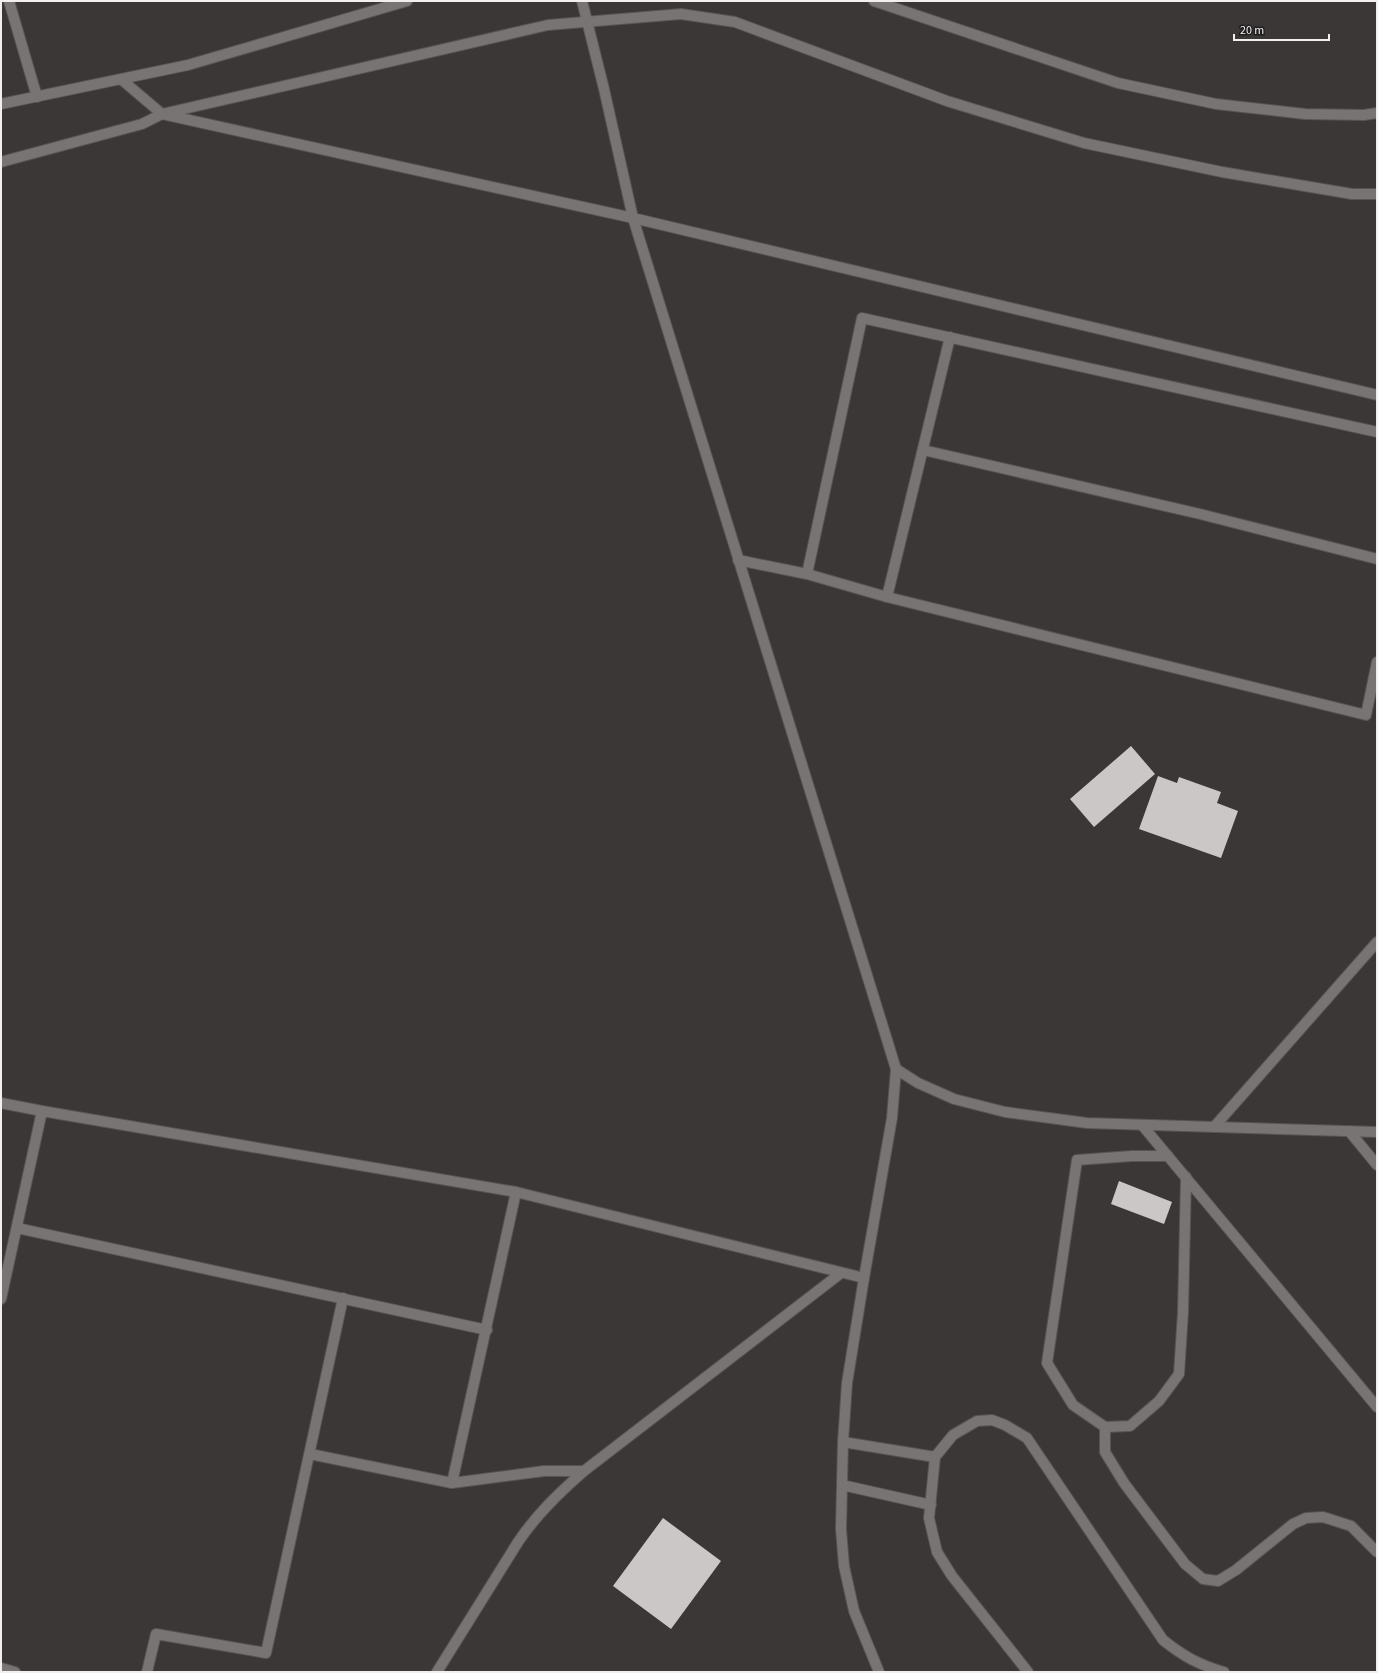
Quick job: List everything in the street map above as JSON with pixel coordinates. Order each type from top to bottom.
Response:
[{"type":"street","points":[[9,1],[37,97]]},
{"type":"street","points":[[1,104],[122,80],[188,65],[407,1]]},
{"type":"street","points":[[582,1],[604,89],[633,218],[896,1069],[892,1118],[847,1383],[843,1442],[841,1529],[844,1566],[854,1611],[879,1672]]},
{"type":"street","points":[[874,1],[1118,83],[1216,104],[1298,113],[1364,115],[1377,113]]},
{"type":"street","points":[[1,162],[142,124],[162,114],[548,25],[681,14],[735,22],[947,100],[1084,143],[1222,172],[1352,194],[1377,194]]},
{"type":"street","points":[[122,80],[162,114],[633,218],[1377,395]]},
{"type":"street","points":[[807,574],[862,318],[950,336],[1377,432]]},
{"type":"street","points":[[887,597],[950,336]]},
{"type":"street","points":[[923,450],[1200,514],[1377,559]]},
{"type":"street","points":[[738,560],[807,574],[887,597],[1366,715],[1377,662]]},
{"type":"street","points":[[1214,1127],[1377,942]]},
{"type":"street","points":[[896,1069],[918,1083],[954,1099],[1005,1112],[1087,1123],[1377,1132]]},
{"type":"street","points":[[1,1103],[516,1192],[864,1278]]},
{"type":"street","points":[[1,1299],[42,1111]]},
{"type":"street","points":[[1142,1125],[1377,1407]]},
{"type":"street","points":[[1349,1131],[1377,1165]]},
{"type":"street","points":[[1168,1156],[1132,1156],[1077,1160],[1047,1363],[1073,1405],[1105,1427],[1130,1426],[1159,1401],[1179,1374],[1183,1312],[1186,1177]]},
{"type":"street","points":[[452,1483],[487,1330],[516,1192]]},
{"type":"street","points":[[17,1228],[487,1330]]},
{"type":"street","points":[[437,1672],[530,1525],[556,1495],[584,1471],[841,1273]]},
{"type":"street","points":[[147,1672],[156,1634],[266,1653],[343,1298]]},
{"type":"street","points":[[1028,1672],[952,1576],[937,1552],[929,1518],[935,1457],[953,1435],[977,1421],[992,1420],[1005,1425],[1028,1438],[1163,1640],[1184,1656],[1224,1672]]},
{"type":"street","points":[[1105,1427],[1105,1452],[1124,1483],[1185,1564],[1202,1579],[1218,1581],[1236,1570],[1293,1524],[1306,1518],[1322,1517],[1351,1526],[1377,1552]]},
{"type":"street","points":[[843,1442],[935,1457]]},
{"type":"street","points":[[310,1454],[452,1483],[544,1471],[584,1471]]},
{"type":"street","points":[[842,1485],[931,1506]]},
{"type":"street","points":[[1,1668],[16,1672]]},
{"type":"building","points":[[1131,746],[1155,774],[1094,827],[1070,799]]},
{"type":"building","points":[[1158,776],[1177,783],[1179,777],[1221,792],[1217,803],[1238,811],[1221,858],[1139,829]]},
{"type":"building","points":[[1119,1181],[1172,1202],[1164,1224],[1111,1204]]},
{"type":"building","points":[[663,1518],[721,1561],[671,1629],[613,1586]]}]
